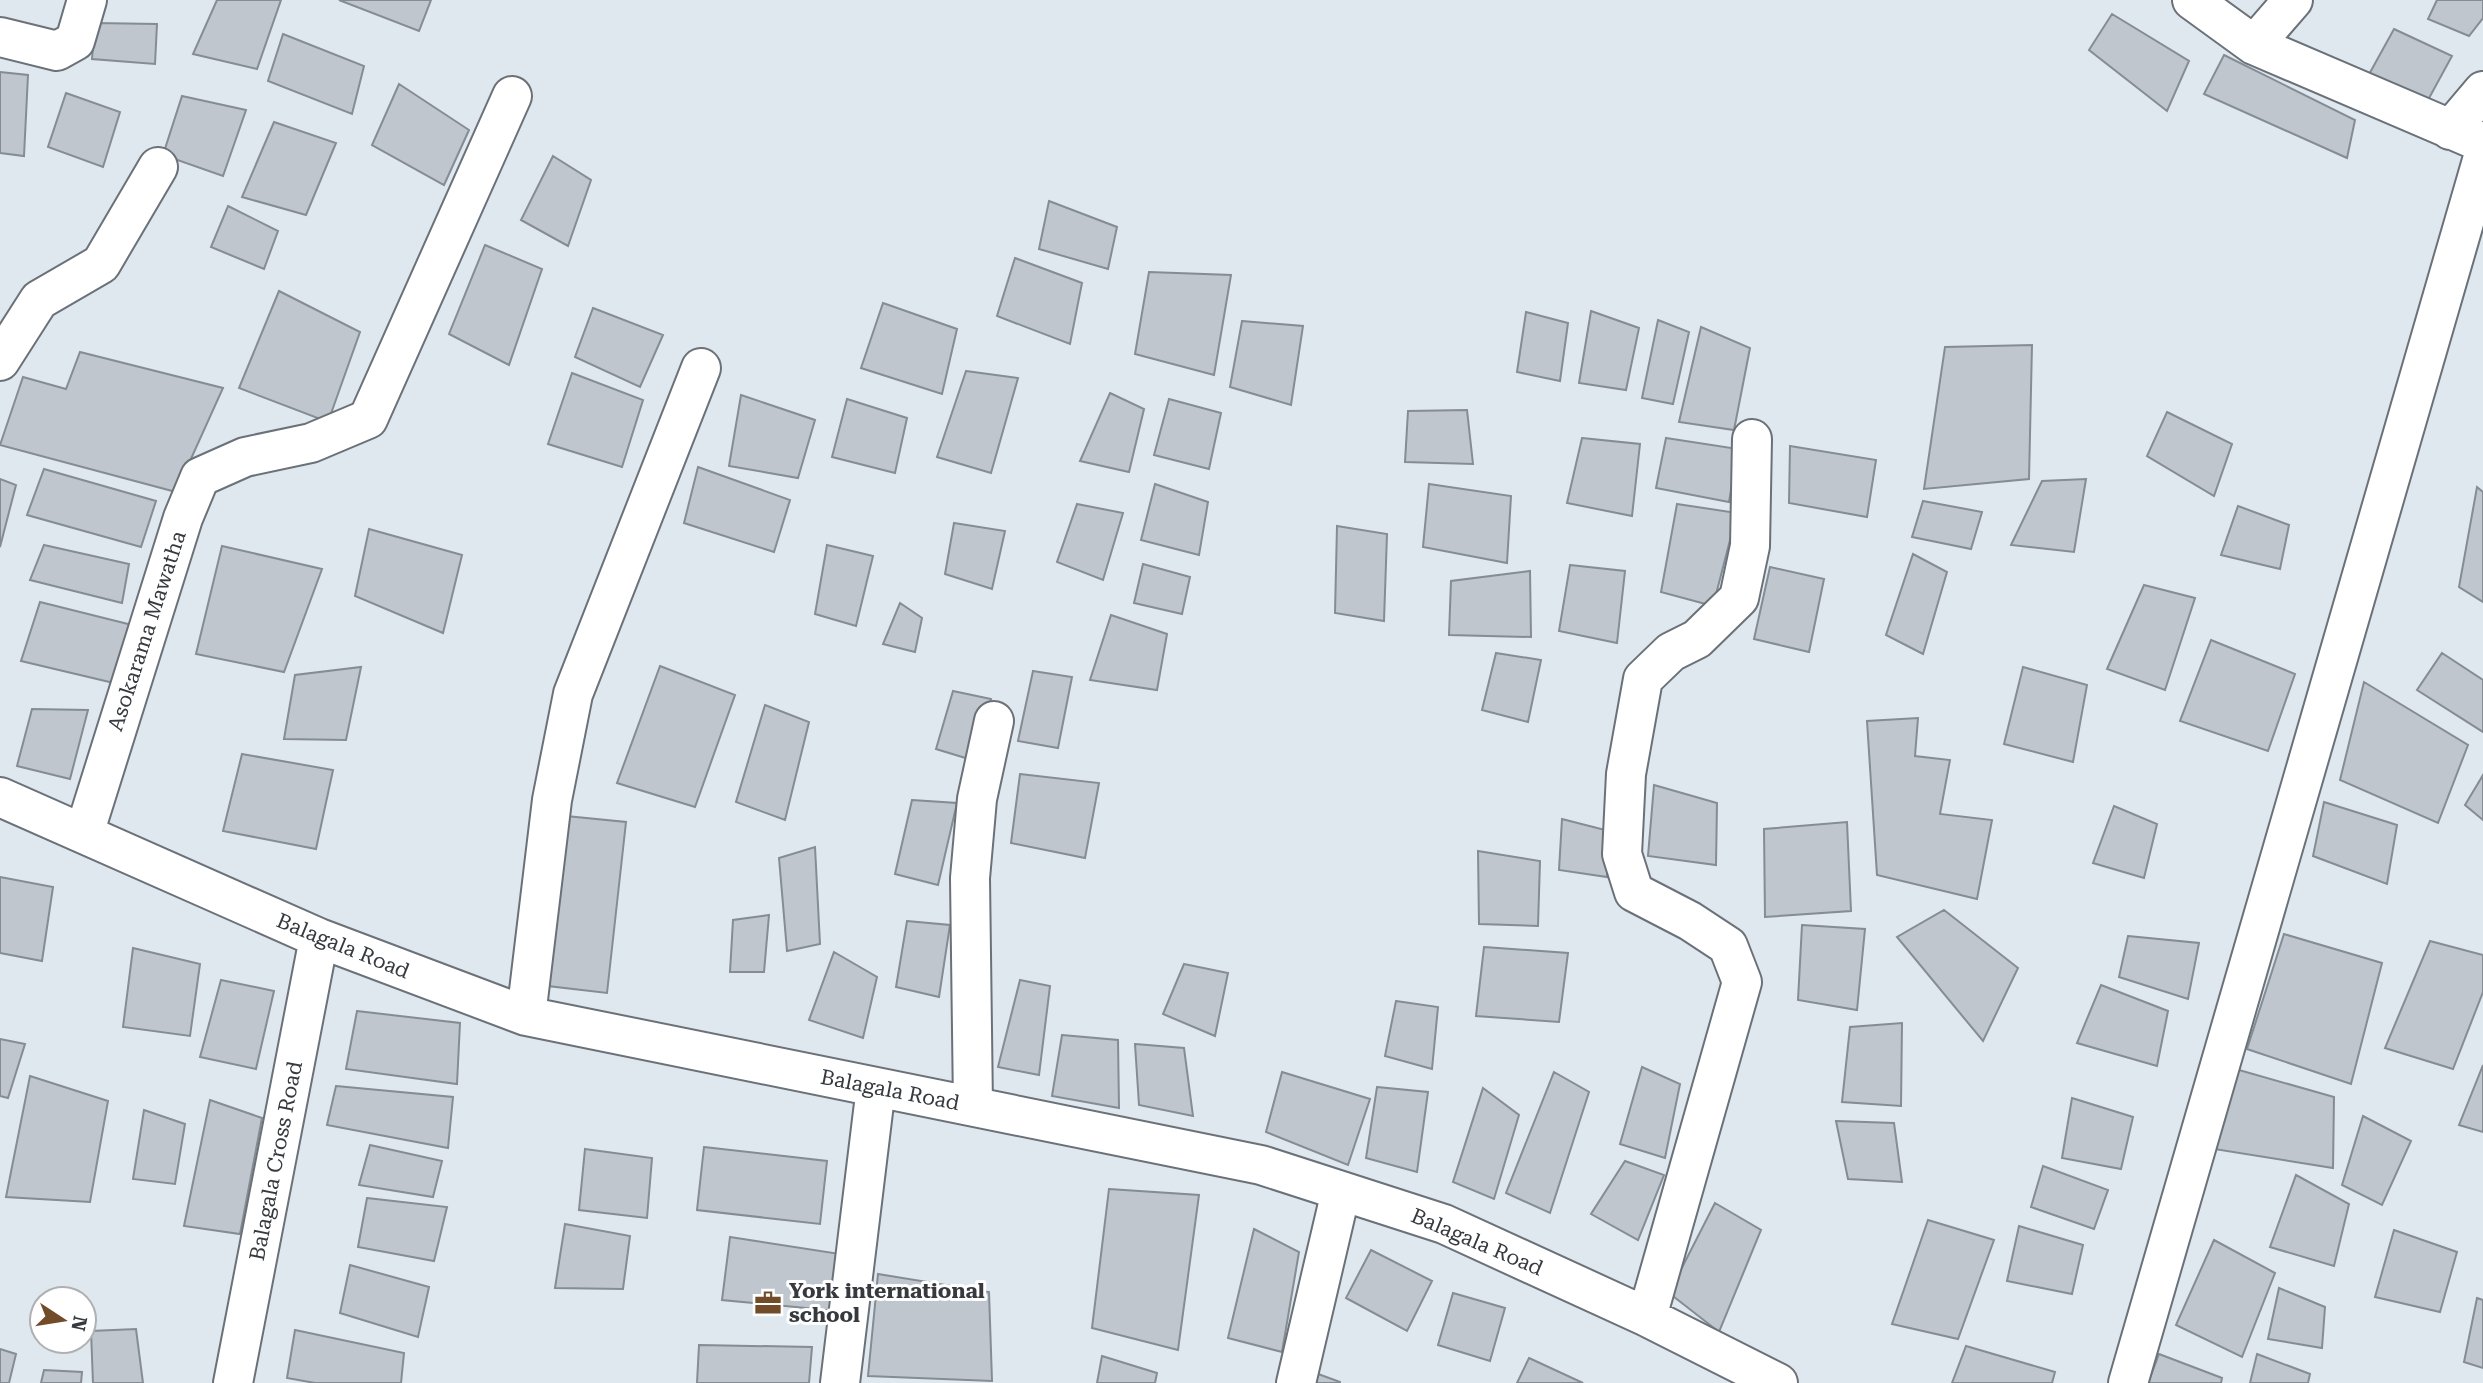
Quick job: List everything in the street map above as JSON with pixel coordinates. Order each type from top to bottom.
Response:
[{"type":"street","points":[[0,37],[57,51],[75,41],[87,0]]},
{"type":"street","points":[[2192,0],[2254,45],[2466,136],[2483,91]]},
{"type":"street","points":[[2254,45],[2293,0]]},
{"type":"street","name":"Asokarama Mawatha","points":[[84,834],[183,518],[200,477],[245,457],[311,443],[368,419],[512,96]]},
{"type":"street","points":[[2127,1383],[2483,157]]},
{"type":"street","points":[[0,361],[39,300],[101,264],[158,167]]},
{"type":"street","points":[[526,1016],[552,800],[573,694],[701,368]]},
{"type":"street","points":[[1647,1317],[1742,982],[1728,946],[1690,921],[1634,892],[1622,854],[1626,774],[1643,679],[1671,652],[1697,639],[1739,598],[1750,546],[1752,439]]},
{"type":"street","points":[[973,1106],[970,878],[976,799],[994,721]]},
{"type":"street","name":"Balagala Road","points":[[0,797],[319,938],[526,1016],[1261,1165],[1444,1224],[1647,1317],[1778,1383]]},
{"type":"street","name":"Balagala Cross Road","points":[[233,1383],[319,938]]},
{"type":"street","points":[[840,1383],[876,1087]]},
{"type":"street","points":[[1296,1383],[1342,1191]]},
{"type":"building","points":[[217,0],[281,0],[257,69],[193,54]]},
{"type":"building","points":[[339,0],[431,0],[419,31]]},
{"type":"building","points":[[2437,0],[2483,0],[2483,18],[2469,36],[2428,19]]},
{"type":"building","points":[[2112,14],[2189,61],[2167,111],[2089,50]]},
{"type":"building","points":[[95,23],[157,24],[155,64],[92,59]]},
{"type":"building","points":[[2394,29],[2452,56],[2428,100],[2367,78]]},
{"type":"building","points":[[283,34],[364,66],[352,114],[268,81]]},
{"type":"building","points":[[2224,55],[2355,120],[2347,158],[2204,94]]},
{"type":"building","points":[[0,72],[28,75],[24,156],[0,153]]},
{"type":"building","points":[[399,84],[469,130],[444,185],[372,145]]},
{"type":"building","points":[[66,93],[120,112],[103,167],[48,147]]},
{"type":"building","points":[[182,96],[246,110],[223,176],[163,155]]},
{"type":"building","points":[[274,122],[336,143],[306,215],[242,197]]},
{"type":"building","points":[[553,156],[591,180],[568,246],[521,220]]},
{"type":"building","points":[[1049,201],[1117,227],[1108,269],[1039,249]]},
{"type":"building","points":[[228,206],[278,231],[264,269],[211,247]]},
{"type":"building","points":[[485,245],[542,269],[509,365],[449,334]]},
{"type":"building","points":[[1015,258],[1082,283],[1070,344],[997,316]]},
{"type":"building","points":[[1149,272],[1231,275],[1214,375],[1135,354]]},
{"type":"building","points":[[279,291],[360,332],[328,422],[239,388]]},
{"type":"building","points":[[883,303],[957,329],[942,394],[861,368]]},
{"type":"building","points":[[593,308],[663,335],[640,387],[575,357]]},
{"type":"building","points":[[1591,311],[1639,328],[1626,390],[1579,383]]},
{"type":"building","points":[[1526,312],[1568,323],[1560,381],[1517,372]]},
{"type":"building","points":[[1658,320],[1689,332],[1673,404],[1642,398]]},
{"type":"building","points":[[1242,321],[1303,326],[1291,405],[1230,387]]},
{"type":"building","points":[[1701,327],[1750,348],[1734,430],[1679,422]]},
{"type":"building","points":[[2032,345],[2029,479],[1924,489],[1945,347]]},
{"type":"building","points":[[80,352],[223,388],[176,492],[0,445],[23,377],[66,389]]},
{"type":"building","points":[[966,371],[1018,378],[991,473],[937,457]]},
{"type":"building","points":[[572,373],[643,400],[622,467],[548,444]]},
{"type":"building","points":[[1110,393],[1144,409],[1129,472],[1080,461]]},
{"type":"building","points":[[741,395],[815,420],[798,478],[729,466]]},
{"type":"building","points":[[847,399],[907,418],[895,473],[832,457]]},
{"type":"building","points":[[1169,399],[1221,413],[1209,469],[1154,455]]},
{"type":"building","points":[[1467,410],[1473,464],[1405,462],[1408,411]]},
{"type":"building","points":[[2167,412],[2232,444],[2214,496],[2147,456]]},
{"type":"building","points":[[1582,438],[1640,444],[1632,516],[1567,503]]},
{"type":"building","points":[[1666,438],[1738,449],[1729,502],[1656,488]]},
{"type":"building","points":[[1790,446],[1876,460],[1867,517],[1789,503]]},
{"type":"building","points":[[698,467],[790,500],[774,552],[684,523]]},
{"type":"building","points":[[44,469],[156,501],[141,547],[27,515]]},
{"type":"building","points":[[0,479],[16,485],[0,547]]},
{"type":"building","points":[[2086,479],[2074,552],[2011,545],[2042,481]]},
{"type":"building","points":[[1155,484],[1208,502],[1199,555],[1141,540]]},
{"type":"building","points":[[1429,484],[1511,496],[1507,563],[1423,547]]},
{"type":"building","points":[[2477,487],[2483,492],[2483,602],[2459,587]]},
{"type":"building","points":[[1923,501],[1982,512],[1971,549],[1912,537]]},
{"type":"building","points":[[1077,504],[1123,513],[1103,580],[1057,562]]},
{"type":"building","points":[[1677,504],[1737,513],[1713,606],[1661,592]]},
{"type":"building","points":[[2238,506],[2289,525],[2280,569],[2221,555]]},
{"type":"building","points":[[954,523],[1005,531],[992,589],[945,574]]},
{"type":"building","points":[[1337,526],[1387,534],[1384,621],[1335,613]]},
{"type":"building","points":[[369,529],[462,555],[443,633],[355,596]]},
{"type":"building","points":[[44,545],[129,564],[122,603],[30,580]]},
{"type":"building","points":[[827,545],[873,556],[856,626],[815,614]]},
{"type":"building","points":[[222,546],[322,569],[284,672],[196,654]]},
{"type":"building","points":[[1913,554],[1947,572],[1923,654],[1886,635]]},
{"type":"building","points":[[1143,564],[1190,577],[1182,614],[1134,603]]},
{"type":"building","points":[[1570,565],[1625,571],[1617,643],[1559,631]]},
{"type":"building","points":[[1770,567],[1824,579],[1809,652],[1754,639]]},
{"type":"building","points":[[1530,571],[1531,637],[1449,635],[1451,581]]},
{"type":"building","points":[[2144,585],[2195,598],[2165,690],[2107,669]]},
{"type":"building","points":[[40,602],[132,625],[118,684],[21,661]]},
{"type":"building","points":[[900,603],[922,618],[915,652],[883,644]]},
{"type":"building","points":[[1111,615],[1167,634],[1157,690],[1090,680]]},
{"type":"building","points":[[2211,640],[2295,674],[2268,751],[2180,721]]},
{"type":"building","points":[[1496,653],[1541,660],[1528,722],[1482,710]]},
{"type":"building","points":[[2442,653],[2483,680],[2483,732],[2417,690]]},
{"type":"building","points":[[660,666],[735,695],[695,807],[617,783]]},
{"type":"building","points":[[361,667],[346,740],[284,739],[295,675]]},
{"type":"building","points":[[2023,667],[2087,685],[2073,762],[2004,744]]},
{"type":"building","points":[[1033,671],[1072,677],[1058,748],[1018,741]]},
{"type":"building","points":[[2364,682],[2468,745],[2438,823],[2340,780]]},
{"type":"building","points":[[953,691],[991,699],[972,760],[936,749]]},
{"type":"building","points":[[765,705],[809,722],[785,820],[736,802]]},
{"type":"building","points":[[32,709],[88,710],[70,779],[17,766]]},
{"type":"building","points":[[1918,718],[1915,756],[1950,760],[1940,814],[1992,820],[1977,899],[1877,875],[1867,721]]},
{"type":"building","points":[[242,754],[333,770],[316,849],[223,831]]},
{"type":"building","points":[[1020,774],[1099,783],[1085,858],[1011,843]]},
{"type":"building","points":[[2483,775],[2483,820],[2465,805]]},
{"type":"building","points":[[1654,785],[1717,803],[1716,865],[1648,856]]},
{"type":"building","points":[[912,800],[957,803],[938,885],[895,874]]},
{"type":"building","points":[[2324,802],[2397,825],[2387,884],[2313,856]]},
{"type":"building","points":[[2114,806],[2157,824],[2144,878],[2093,863]]},
{"type":"building","points":[[566,816],[626,822],[607,993],[548,986]]},
{"type":"building","points":[[1562,819],[1609,831],[1607,877],[1559,870]]},
{"type":"building","points":[[1847,822],[1851,911],[1765,917],[1764,829]]},
{"type":"building","points":[[815,847],[820,944],[787,951],[779,858]]},
{"type":"building","points":[[1478,851],[1540,861],[1538,926],[1479,924]]},
{"type":"building","points":[[0,877],[53,887],[42,961],[0,953]]},
{"type":"building","points":[[1944,910],[2018,968],[1983,1041],[1897,937]]},
{"type":"building","points":[[769,915],[764,972],[730,972],[733,920]]},
{"type":"building","points":[[907,921],[950,925],[939,997],[896,987]]},
{"type":"building","points":[[1802,925],[1865,929],[1857,1010],[1798,1000]]},
{"type":"building","points":[[2284,934],[2382,963],[2351,1084],[2247,1049]]},
{"type":"building","points":[[2128,936],[2199,943],[2188,999],[2119,977]]},
{"type":"building","points":[[2430,941],[2483,955],[2483,992],[2453,1069],[2385,1048]]},
{"type":"building","points":[[1484,947],[1568,953],[1559,1022],[1476,1016]]},
{"type":"building","points":[[133,948],[200,964],[190,1036],[123,1027]]},
{"type":"building","points":[[834,952],[877,977],[863,1038],[809,1020]]},
{"type":"building","points":[[1184,964],[1228,973],[1215,1036],[1163,1014]]},
{"type":"building","points":[[221,980],[274,991],[256,1069],[200,1057]]},
{"type":"building","points":[[1020,980],[1050,986],[1039,1075],[998,1067]]},
{"type":"building","points":[[2101,985],[2168,1011],[2157,1066],[2077,1043]]},
{"type":"building","points":[[1396,1001],[1438,1007],[1432,1069],[1385,1056]]},
{"type":"building","points":[[357,1011],[460,1023],[457,1084],[346,1069]]},
{"type":"building","points":[[1902,1023],[1901,1106],[1842,1102],[1850,1027]]},
{"type":"building","points":[[1062,1035],[1118,1040],[1119,1108],[1052,1096]]},
{"type":"building","points":[[0,1039],[25,1044],[8,1098],[0,1096]]},
{"type":"building","points":[[1135,1044],[1184,1048],[1193,1116],[1139,1105]]},
{"type":"building","points":[[2483,1065],[2483,1132],[2459,1125]]},
{"type":"building","points":[[2225,1066],[2334,1097],[2333,1168],[2208,1148]]},
{"type":"building","points":[[1642,1067],[1680,1084],[1665,1158],[1620,1144]]},
{"type":"building","points":[[1282,1072],[1370,1099],[1348,1165],[1266,1132]]},
{"type":"building","points":[[1554,1072],[1589,1092],[1550,1213],[1506,1193]]},
{"type":"building","points":[[30,1076],[108,1101],[90,1202],[6,1197]]},
{"type":"building","points":[[336,1086],[453,1097],[448,1148],[327,1125]]},
{"type":"building","points":[[1377,1087],[1428,1092],[1417,1172],[1366,1158]]},
{"type":"building","points":[[1483,1088],[1519,1115],[1494,1199],[1453,1182]]},
{"type":"building","points":[[2072,1098],[2133,1117],[2121,1169],[2062,1158]]},
{"type":"building","points":[[210,1100],[262,1118],[240,1234],[184,1226]]},
{"type":"building","points":[[144,1110],[185,1124],[175,1184],[133,1179]]},
{"type":"building","points":[[2363,1116],[2411,1141],[2382,1205],[2342,1185]]},
{"type":"building","points":[[1836,1121],[1894,1123],[1902,1182],[1848,1179]]},
{"type":"building","points":[[370,1145],[442,1161],[433,1197],[359,1185]]},
{"type":"building","points":[[704,1147],[827,1161],[820,1224],[697,1210]]},
{"type":"building","points":[[585,1149],[652,1158],[647,1218],[579,1210]]},
{"type":"building","points":[[1625,1161],[1664,1175],[1638,1240],[1591,1214]]},
{"type":"building","points":[[2043,1166],[2108,1190],[2094,1229],[2031,1207]]},
{"type":"building","points":[[2296,1175],[2349,1204],[2334,1266],[2270,1247]]},
{"type":"building","points":[[1109,1189],[1199,1195],[1178,1350],[1092,1328]]},
{"type":"building","points":[[367,1198],[447,1207],[434,1261],[358,1247]]},
{"type":"building","points":[[1715,1203],[1761,1230],[1719,1332],[1669,1293]]},
{"type":"building","points":[[1928,1220],[1994,1240],[1958,1339],[1892,1324]]},
{"type":"building","points":[[565,1224],[630,1236],[623,1289],[555,1288]]},
{"type":"building","points":[[2019,1226],[2083,1245],[2072,1294],[2007,1281]]},
{"type":"building","points":[[1254,1229],[1299,1252],[1282,1352],[1228,1338]]},
{"type":"building","points":[[2394,1230],[2457,1252],[2440,1312],[2375,1297]]},
{"type":"building","points":[[730,1237],[840,1254],[836,1311],[722,1300]]},
{"type":"building","points":[[2214,1240],[2275,1273],[2242,1357],[2176,1325]]},
{"type":"building","points":[[1371,1250],[1432,1281],[1407,1331],[1346,1298]]},
{"type":"building","points":[[350,1265],[429,1287],[418,1337],[340,1313]]},
{"type":"building","points":[[878,1274],[989,1292],[992,1381],[868,1376]]},
{"type":"building","points":[[2279,1288],[2325,1307],[2322,1348],[2268,1339]]},
{"type":"building","points":[[1453,1293],[1505,1308],[1490,1361],[1438,1345]]},
{"type":"building","points":[[2477,1298],[2483,1300],[2483,1368],[2464,1362]]},
{"type":"building","points":[[136,1329],[143,1383],[93,1383],[92,1355],[98,1355],[98,1331]]},
{"type":"building","points":[[295,1330],[404,1353],[401,1383],[315,1383],[287,1378]]},
{"type":"building","points":[[699,1345],[812,1347],[809,1383],[697,1383]]},
{"type":"building","points":[[1966,1346],[2055,1372],[2052,1383],[1952,1383]]},
{"type":"building","points":[[0,1349],[16,1354],[9,1383],[0,1383]]},
{"type":"building","points":[[2159,1354],[2222,1378],[2221,1383],[2148,1383]]},
{"type":"building","points":[[2257,1354],[2310,1374],[2308,1383],[2250,1383]]},
{"type":"building","points":[[1102,1356],[1157,1373],[1155,1383],[1097,1383]]},
{"type":"building","points":[[1529,1358],[1583,1383],[1517,1383]]},
{"type":"building","points":[[44,1370],[82,1372],[81,1383],[41,1383]]},
{"type":"building","points":[[1310,1371],[1340,1382],[1340,1383],[1306,1383]]},
{"type":"place","name":"York international school","points":[[768,1303]]}]
